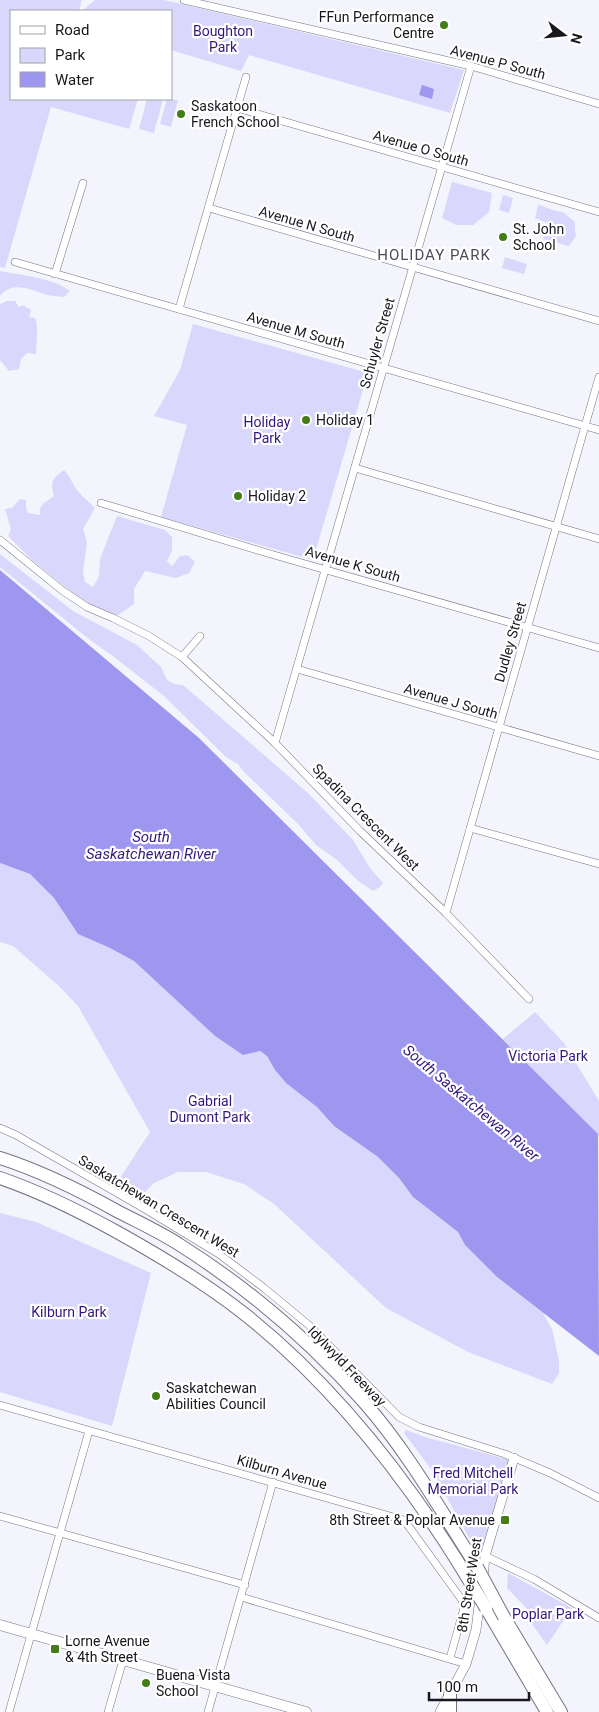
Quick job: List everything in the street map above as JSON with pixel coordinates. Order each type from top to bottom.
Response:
[{"type":"highway","name":"Idylwyld Freeway","points":[[0,1158],[73,1187],[179,1244],[264,1307],[327,1363],[364,1403],[415,1469],[477,1567],[560,1712]]},
{"type":"highway","points":[[0,1178],[61,1202],[149,1250],[208,1287],[246,1316],[299,1362],[338,1402],[386,1458],[420,1504],[486,1608],[545,1709]]},
{"type":"highway","points":[[0,1186],[70,1213],[149,1250]]},
{"type":"highway","points":[[450,1694],[450,1712]]},
{"type":"main road","points":[[0,1625],[306,1712]]},
{"type":"street","name":"Avenue P South","points":[[184,0],[470,66],[599,104]]},
{"type":"street","name":"Schuyler Street","points":[[275,743],[470,66]]},
{"type":"street","points":[[179,309],[246,78]]},
{"type":"street","name":"Avenue O South","points":[[237,108],[599,212]]},
{"type":"street","points":[[55,274],[83,183]]},
{"type":"street","name":"Avenue N South","points":[[209,208],[599,321]]},
{"type":"street","name":"Avenue M South","points":[[16,262],[599,430]]},
{"type":"street","name":"Dudley Street","points":[[446,913],[599,377]]},
{"type":"street","points":[[355,468],[599,539]]},
{"type":"street","name":"Avenue K South","points":[[101,503],[599,648]]},
{"type":"street","name":"Spadina Crescent West","points":[[0,540],[63,592],[87,607],[149,636],[182,657],[275,743],[360,831],[446,913],[529,999]]},
{"type":"street","points":[[182,657],[200,636]]},
{"type":"street","name":"Avenue J South","points":[[297,669],[599,756]]},
{"type":"street","points":[[470,828],[599,864]]},
{"type":"street","name":"Saskatchewan Crescent West","points":[[0,1128],[16,1135],[146,1209],[219,1254],[310,1326],[399,1416],[419,1427],[514,1458],[550,1473],[599,1498]]},
{"type":"street","name":"Kilburn Avenue","points":[[0,1405],[404,1520],[462,1600],[464,1608],[450,1658]]},
{"type":"street","points":[[9,1712],[89,1430]]},
{"type":"street","name":"8th Street West","points":[[440,1712],[466,1664],[476,1630],[485,1556],[514,1458]]},
{"type":"street","points":[[208,1712],[273,1482]]},
{"type":"street","points":[[0,1516],[245,1585]]},
{"type":"street","points":[[485,1556],[534,1579],[599,1618]]},
{"type":"street","points":[[241,1598],[466,1664]]},
{"type":"street","points":[[108,1712],[123,1660]]},
{"type":"green space","points":[[0,0],[82,0],[79,10],[10,10],[10,100],[138,100],[129,129],[51,107],[5,268],[0,267]]},
{"type":"green space","name":"Boughton Park","points":[[95,0],[164,0],[464,70],[450,113],[249,55],[241,71],[172,50],[172,10],[83,10]]},
{"type":"green space","points":[[147,100],[163,100],[154,133],[139,129]]},
{"type":"green space","points":[[167,100],[178,100],[171,127],[160,124]]},
{"type":"green space","points":[[452,182],[492,193],[489,212],[473,225],[456,225],[442,218]]},
{"type":"green space","points":[[503,195],[513,198],[509,213],[499,210]]},
{"type":"green space","points":[[538,205],[563,212],[575,222],[576,236],[569,246],[543,239],[547,223],[535,218]]},
{"type":"green space","points":[[505,257],[527,264],[524,274],[502,268]]},
{"type":"green space","points":[[0,271],[46,280],[70,291],[64,297],[46,295],[27,288],[15,287],[5,291],[0,296]]},
{"type":"green space","points":[[7,301],[15,301],[19,307],[23,305],[31,310],[29,317],[35,318],[37,331],[36,354],[27,353],[21,359],[19,369],[9,371],[0,360],[0,304]]},
{"type":"green space","name":"Holiday Park","points":[[193,324],[368,373],[313,560],[161,517],[187,425],[154,416],[180,370]]},
{"type":"green space","points":[[64,470],[77,490],[95,508],[83,529],[87,542],[83,572],[85,582],[93,587],[99,576],[100,559],[117,516],[165,530],[172,537],[172,550],[167,561],[172,566],[180,556],[187,555],[195,562],[189,573],[176,578],[145,571],[134,589],[134,604],[117,616],[90,604],[73,593],[33,561],[8,536],[11,529],[5,509],[12,508],[20,499],[26,500],[28,513],[40,515],[40,508],[54,496],[53,481]]},
{"type":"green space","points":[[0,554],[73,611],[137,645],[161,667],[167,680],[174,684],[183,685],[308,793],[353,840],[370,868],[383,883],[380,887],[373,891],[357,880],[337,860],[316,845],[297,823],[238,764],[226,757],[164,696],[90,640],[0,567]]},
{"type":"green space","name":"Gabrial Dumont Park","points":[[0,863],[30,874],[54,898],[78,934],[134,961],[215,1036],[243,1054],[260,1051],[267,1056],[275,1070],[317,1107],[334,1126],[378,1157],[399,1178],[413,1197],[458,1232],[465,1245],[497,1277],[543,1313],[552,1329],[559,1360],[559,1373],[552,1384],[468,1352],[386,1308],[274,1204],[244,1184],[206,1172],[178,1172],[154,1183],[140,1197],[116,1184],[150,1132],[78,1006],[59,986],[13,946],[0,942]]},
{"type":"green space","name":"Victoria Park","points":[[535,1012],[564,1043],[599,1101],[599,1136],[503,1039]]},
{"type":"green space","name":"Kilburn Park","points":[[0,1213],[36,1222],[151,1273],[112,1426],[0,1392]]},
{"type":"green space","name":"Fred Mitchell Memorial Park","points":[[406,1430],[510,1460],[482,1562],[432,1470],[404,1433]]},
{"type":"green space","name":"Poplar Park","points":[[508,1573],[572,1608],[547,1645],[532,1624],[530,1612],[507,1588]]},
{"type":"water","points":[[422,85],[434,89],[432,99],[419,95]]},
{"type":"water","name":"South Saskatchewan River","points":[[0,570],[199,738],[598,1134],[599,1356],[497,1277],[465,1245],[458,1232],[413,1197],[399,1178],[378,1157],[334,1126],[317,1107],[286,1083],[275,1070],[267,1056],[260,1051],[243,1055],[215,1036],[134,961],[78,934],[54,898],[30,874],[0,863]]},
{"type":"place","name":"FFun Performance Centre","points":[[444,25]]},
{"type":"place","name":"Saskatoon French School","points":[[181,114]]},
{"type":"place","name":"St. John School","points":[[503,237]]},
{"type":"place","name":"Holiday 1","points":[[306,420]]},
{"type":"place","name":"Holiday 2","points":[[238,496]]},
{"type":"place","name":"Saskatchewan Abilities Council","points":[[156,1396]]},
{"type":"place","name":"8th Street & Poplar Avenue","points":[[505,1520]]},
{"type":"place","name":"Lorne Avenue & 4th Street","points":[[55,1649]]},
{"type":"place","name":"Buena Vista School","points":[[146,1683]]},
{"type":"district","name":"HOLIDAY PARK","points":[[434,255]]}]
